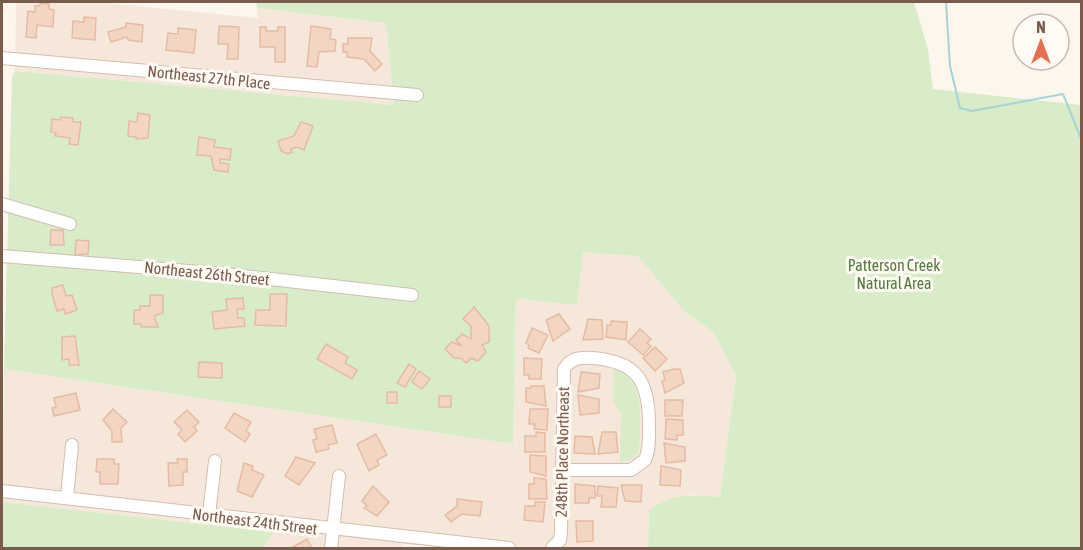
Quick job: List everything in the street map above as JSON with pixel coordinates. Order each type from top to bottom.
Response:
[{"type":"street","name":"Northeast 27th Place","points":[[2,58],[417,95]]},
{"type":"street","points":[[2,204],[70,224]]},
{"type":"street","name":"Northeast 26th Street","points":[[2,256],[203,272],[412,295]]},
{"type":"street","name":"248th Place Northeast","points":[[554,547],[561,532],[564,369],[571,360],[582,357],[618,361],[629,368],[642,382],[649,399],[648,448],[641,465],[631,470],[563,470]]},
{"type":"street","points":[[67,498],[72,446]]},
{"type":"street","points":[[208,515],[215,461]]},
{"type":"street","points":[[331,549],[339,476]]},
{"type":"street","name":"Northeast 24th Street","points":[[2,491],[509,549]]},
{"type":"shaded area","points":[[16,2],[96,2],[258,18],[257,8],[386,23],[394,105],[15,71]]},
{"type":"shaded area","points":[[582,251],[638,256],[685,312],[713,332],[736,375],[720,497],[691,494],[649,511],[648,548],[454,548],[404,544],[402,548],[263,548],[274,532],[2,502],[4,369],[513,444],[516,298]]},
{"type":"green space","name":"Patterson Creek Natural Area","points":[[256,2],[914,2],[928,49],[933,89],[1081,105],[1081,548],[648,548],[649,511],[657,505],[683,496],[720,497],[736,375],[713,332],[685,312],[638,256],[583,252],[577,305],[516,298],[513,444],[4,369],[12,76],[15,71],[394,105],[386,23],[257,8]]},
{"type":"green space","points":[[614,367],[629,377],[636,391],[639,406],[640,436],[636,457],[620,464],[621,415],[613,401]]},
{"type":"green space","points":[[2,502],[274,532],[263,548],[2,548]]},
{"type":"building","points":[[40,3],[49,4],[49,9],[54,10],[53,27],[37,25],[36,38],[26,37],[28,11],[35,12],[35,6],[40,6]]},
{"type":"building","points":[[84,17],[96,18],[95,40],[72,38],[73,21],[84,22]]},
{"type":"building","points":[[126,23],[143,25],[142,42],[128,40],[127,37],[111,42],[108,32],[126,27]]},
{"type":"building","points":[[219,26],[239,27],[238,59],[227,59],[228,44],[218,44]]},
{"type":"building","points":[[311,26],[331,29],[330,39],[336,40],[335,51],[319,52],[317,67],[307,66]]},
{"type":"building","points":[[260,27],[266,27],[266,31],[278,31],[278,27],[285,27],[285,62],[275,62],[275,47],[260,47]]},
{"type":"building","points":[[178,28],[196,30],[194,53],[166,50],[168,33],[178,34]]},
{"type":"building","points":[[348,38],[372,38],[370,51],[382,64],[375,71],[364,59],[347,57],[347,52],[343,52],[343,44],[348,44]]},
{"type":"building","points":[[138,113],[150,115],[148,138],[136,139],[136,137],[128,136],[129,121],[137,122]]},
{"type":"building","points":[[61,117],[73,118],[73,122],[81,122],[78,145],[69,144],[70,138],[55,136],[56,133],[51,132],[52,119],[60,120]]},
{"type":"building","points":[[301,122],[313,126],[304,150],[297,147],[291,149],[292,152],[288,154],[281,151],[278,141],[294,136]]},
{"type":"building","points":[[199,137],[215,140],[214,147],[231,149],[230,160],[220,159],[220,163],[229,164],[228,172],[214,170],[211,156],[197,155]]},
{"type":"building","points":[[51,230],[63,230],[64,245],[50,245]]},
{"type":"building","points":[[76,240],[89,241],[88,254],[75,255]]},
{"type":"building","points":[[63,285],[66,296],[72,295],[77,310],[65,314],[64,309],[57,311],[52,294],[52,288]]},
{"type":"building","points":[[270,294],[287,294],[286,326],[255,325],[256,310],[270,310]]},
{"type":"building","points":[[150,295],[163,295],[163,313],[154,316],[158,327],[141,327],[141,324],[134,324],[134,310],[140,310],[140,306],[150,306]]},
{"type":"building","points":[[243,298],[244,309],[237,309],[238,318],[244,318],[245,326],[214,329],[212,312],[227,310],[226,299]]},
{"type":"building","points":[[474,307],[489,326],[489,342],[482,345],[486,352],[478,361],[471,358],[466,363],[461,358],[454,358],[445,349],[452,342],[462,346],[456,340],[462,334],[471,339],[471,326],[463,319]]},
{"type":"building","points":[[559,314],[570,329],[553,341],[546,320]]},
{"type":"building","points":[[588,319],[602,320],[603,339],[583,340]]},
{"type":"building","points":[[611,321],[627,322],[626,340],[606,337],[607,325],[611,325]]},
{"type":"building","points":[[532,328],[548,335],[539,353],[528,348],[529,345],[526,343]]},
{"type":"building","points":[[640,329],[651,339],[647,343],[651,346],[643,355],[628,342]]},
{"type":"building","points":[[75,336],[79,365],[69,365],[69,359],[62,360],[62,337]]},
{"type":"building","points":[[326,344],[348,357],[345,363],[357,370],[352,379],[317,359]]},
{"type":"building","points":[[655,347],[667,359],[655,371],[643,358]]},
{"type":"building","points":[[524,358],[542,359],[541,379],[529,379],[529,375],[524,375]]},
{"type":"building","points":[[199,362],[222,363],[222,378],[198,377]]},
{"type":"building","points":[[409,364],[416,369],[405,387],[397,383]]},
{"type":"building","points":[[680,369],[684,383],[665,393],[662,381],[665,380],[663,372]]},
{"type":"building","points":[[419,371],[430,379],[422,389],[412,382]]},
{"type":"building","points":[[581,372],[600,374],[599,388],[578,392]]},
{"type":"building","points":[[531,386],[544,386],[546,406],[526,402],[526,388],[531,388]]},
{"type":"building","points":[[387,392],[397,392],[397,403],[387,403]]},
{"type":"building","points":[[76,393],[80,410],[54,416],[52,408],[56,407],[54,398]]},
{"type":"building","points":[[578,395],[599,399],[599,413],[580,415]]},
{"type":"building","points":[[439,396],[451,396],[451,407],[439,407]]},
{"type":"building","points":[[665,400],[683,400],[682,416],[665,416]]},
{"type":"building","points":[[113,409],[127,422],[121,428],[122,442],[112,442],[112,431],[103,420]]},
{"type":"building","points":[[530,409],[548,409],[547,430],[534,429],[535,424],[529,424]]},
{"type":"building","points":[[187,410],[199,422],[194,427],[197,431],[185,442],[178,434],[182,430],[174,422]]},
{"type":"building","points":[[234,413],[251,422],[246,431],[250,434],[245,442],[225,428]]},
{"type":"building","points":[[666,419],[683,420],[683,435],[677,435],[677,440],[665,439]]},
{"type":"building","points":[[332,425],[337,443],[328,445],[329,449],[316,452],[313,440],[317,439],[314,429]]},
{"type":"building","points":[[536,432],[545,433],[545,452],[525,452],[525,436],[536,436]]},
{"type":"building","points":[[602,432],[616,432],[618,452],[598,454]]},
{"type":"building","points":[[376,434],[387,455],[377,460],[379,465],[369,471],[357,444]]},
{"type":"building","points":[[575,436],[592,437],[595,454],[574,453]]},
{"type":"building","points":[[664,443],[685,447],[685,461],[666,463]]},
{"type":"building","points":[[530,455],[546,456],[546,476],[530,472]]},
{"type":"building","points":[[296,457],[315,463],[299,485],[285,476]]},
{"type":"building","points":[[97,459],[114,459],[114,464],[119,464],[118,484],[100,484],[100,472],[96,472]]},
{"type":"building","points":[[177,459],[187,459],[187,472],[183,472],[183,485],[169,486],[168,463],[178,463]]},
{"type":"building","points":[[244,463],[253,466],[252,470],[264,475],[252,497],[237,491]]},
{"type":"building","points":[[661,466],[681,470],[680,486],[660,485]]},
{"type":"building","points":[[534,478],[546,479],[547,499],[529,499],[529,484],[534,484]]},
{"type":"building","points":[[575,484],[595,486],[595,498],[589,498],[589,503],[575,503]]},
{"type":"building","points":[[621,485],[642,485],[641,502],[625,501]]},
{"type":"building","points":[[373,486],[389,502],[377,516],[364,508],[367,506],[362,501]]},
{"type":"building","points":[[598,486],[618,488],[616,507],[601,507],[602,496],[597,496]]},
{"type":"building","points":[[457,499],[482,502],[480,516],[462,514],[451,522],[445,515],[457,506]]},
{"type":"building","points":[[535,502],[545,502],[543,522],[524,520],[525,506],[535,506]]},
{"type":"building","points":[[576,521],[593,521],[593,541],[577,542]]},
{"type":"building","points":[[307,539],[312,548],[291,548]]},
{"type":"waterway","points":[[946,2],[950,66],[960,108],[972,111],[1063,94],[1082,141]]}]
